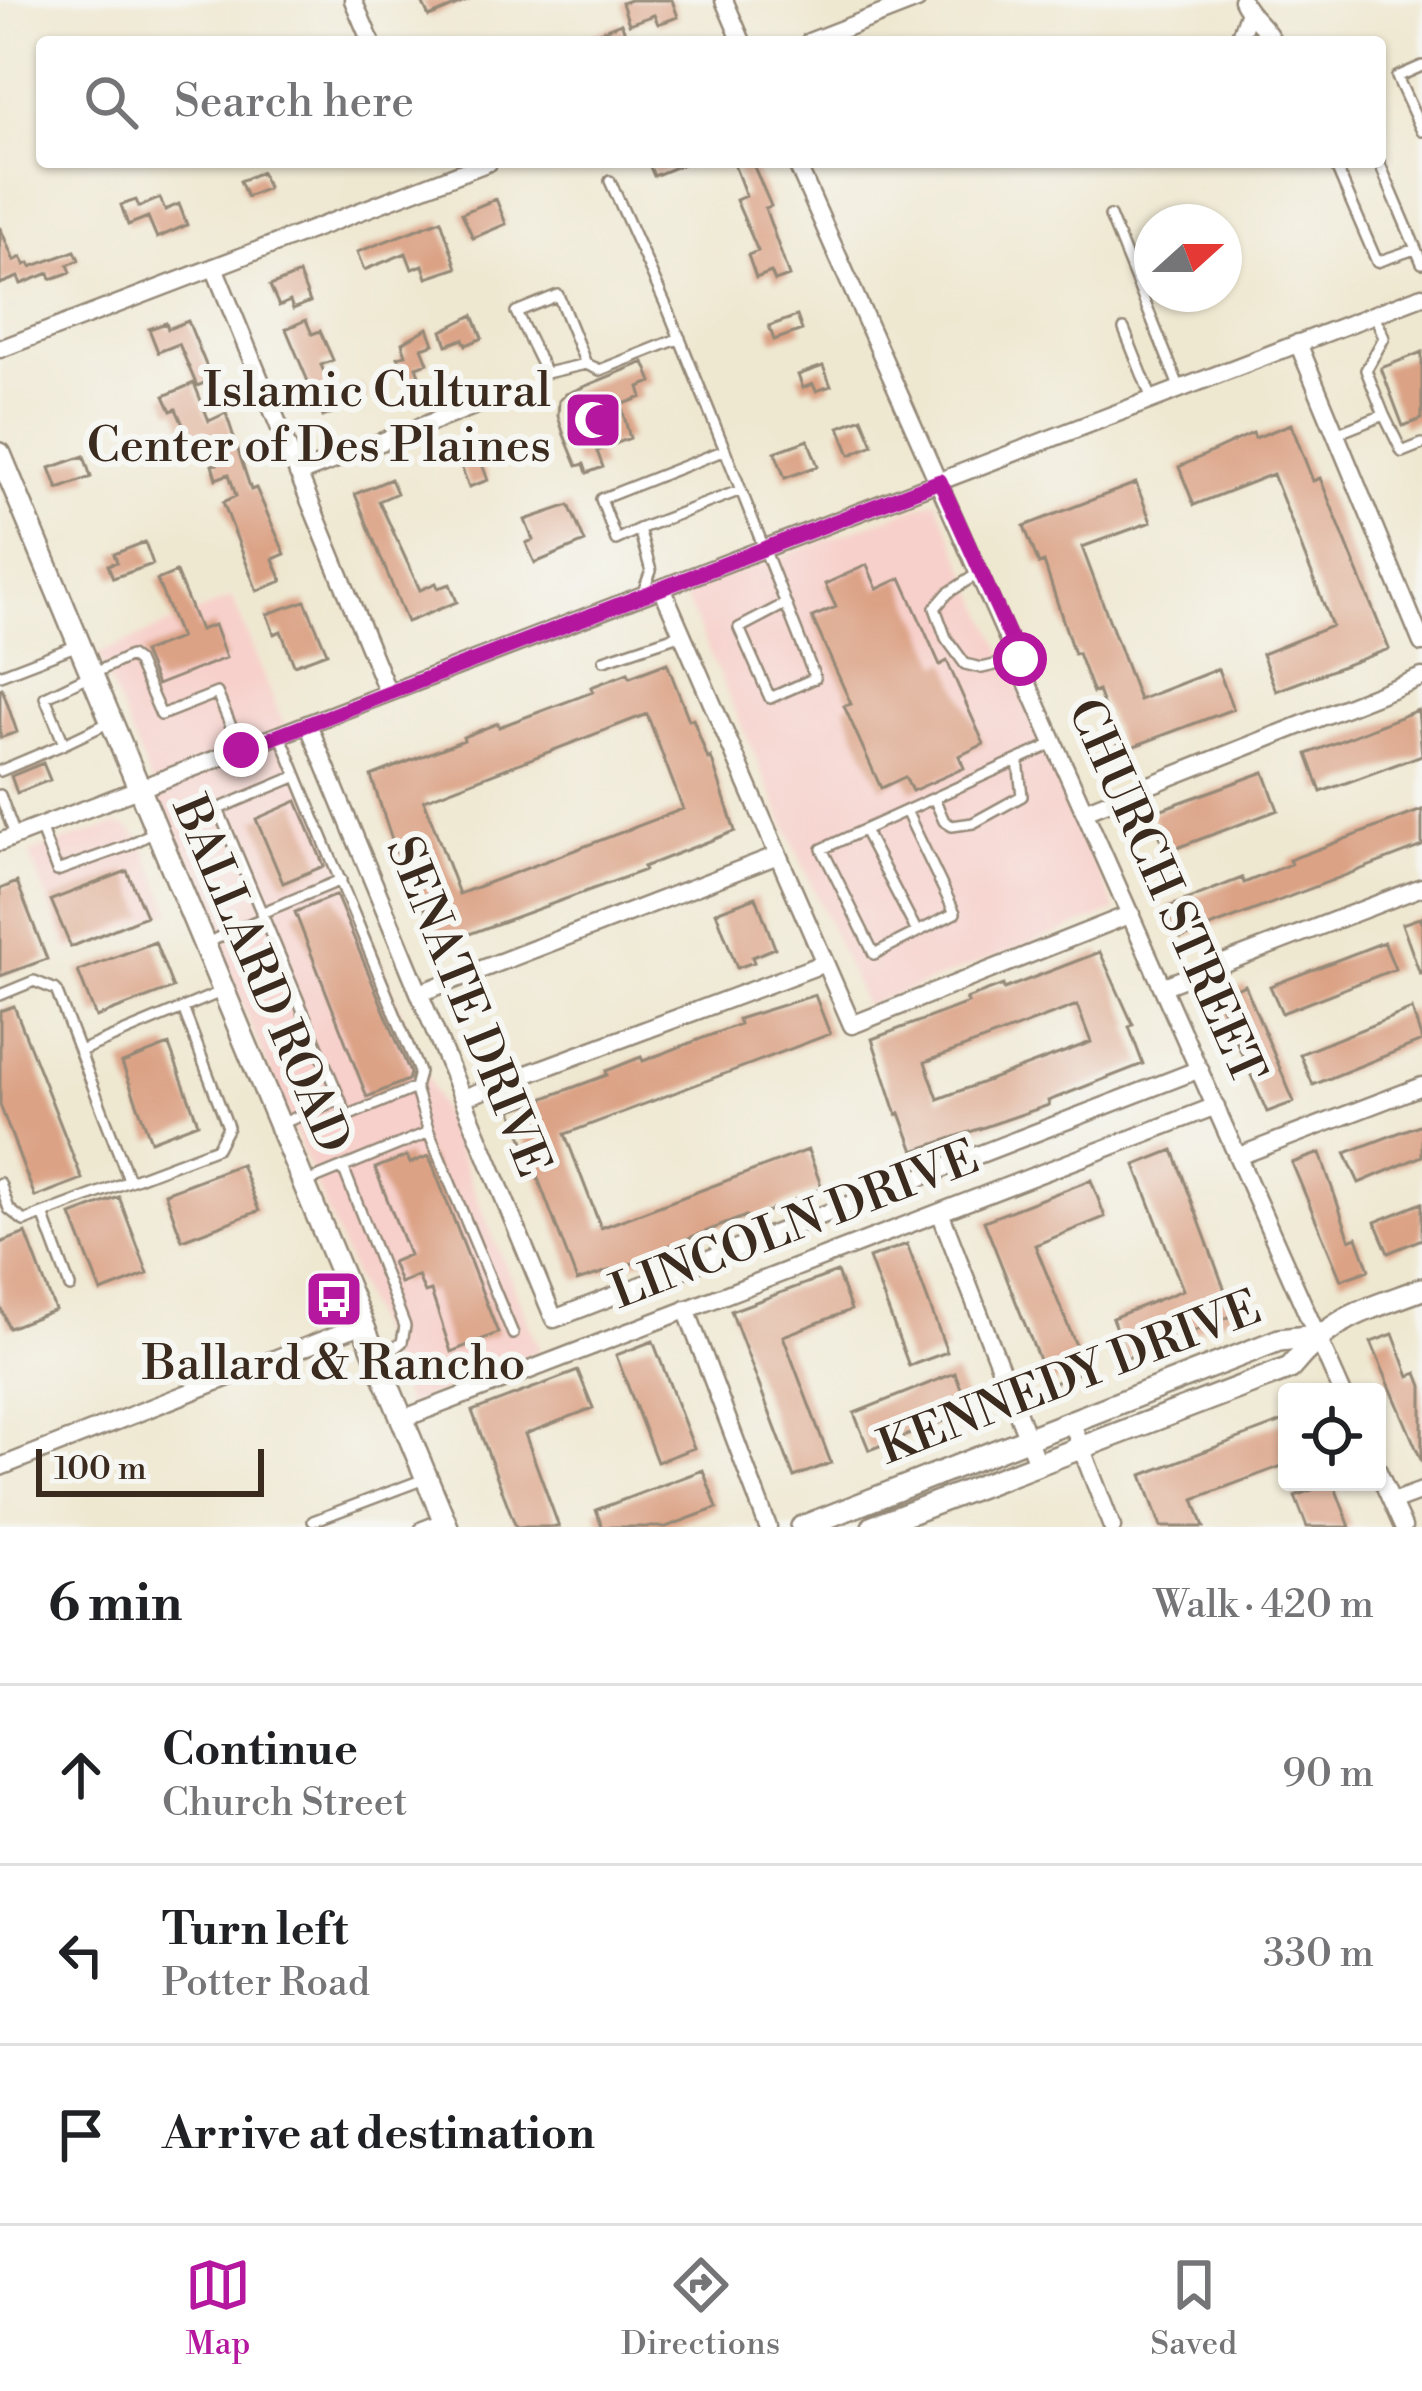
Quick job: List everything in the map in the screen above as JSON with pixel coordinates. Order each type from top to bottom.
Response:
[{"type":"street","points":[[353,0],[368,36]]},
{"type":"street","points":[[724,0],[739,36]]},
{"type":"street","points":[[823,36],[916,0]]},
{"type":"street","points":[[1245,7],[1270,36]]},
{"type":"street","points":[[425,168],[432,184]]},
{"type":"street","points":[[0,349],[473,168]]},
{"type":"street","name":"CHURCH STREET","points":[[799,168],[1338,1383]]},
{"type":"street","points":[[214,267],[388,693]]},
{"type":"street","points":[[8,839],[1422,296]]},
{"type":"street","points":[[1298,344],[1422,643]]},
{"type":"street","points":[[298,474],[505,394]]},
{"type":"street","name":"BALLARD ROAD","points":[[0,454],[6,483],[446,1523]]},
{"type":"street","points":[[662,588],[852,1025],[1131,914]]},
{"type":"street","points":[[1087,810],[1422,677]]},
{"type":"street","name":"SENATE DRIVE","points":[[308,724],[554,1319]]},
{"type":"street","points":[[420,993],[778,855]]},
{"type":"street","points":[[1164,986],[1422,887]]},
{"type":"street","points":[[463,1099],[825,963]]},
{"type":"street","name":"LINCOLN DRIVE","points":[[554,1319],[1200,1069]]},
{"type":"street","points":[[1238,1156],[1422,1086]]},
{"type":"street","name":"LINCOLN DRIVE","points":[[402,1419],[1216,1106]]},
{"type":"street","points":[[940,1212],[1037,1463]]},
{"type":"street","points":[[1317,1336],[1343,1318],[1422,1288]]},
{"type":"street","points":[[686,1309],[768,1527]]},
{"type":"street","points":[[0,1467],[361,1324]]},
{"type":"street","name":"KENNEDY DRIVE","points":[[802,1527],[1280,1340],[1317,1336]]},
{"type":"street","name":"KENNEDY DRIVE","points":[[873,1527],[1290,1368],[1317,1336]]},
{"type":"street","points":[[1071,1421],[1112,1527]]},
{"type":"street","points":[[1386,1489],[1403,1527]]},
{"type":"street","points":[[1392,1502],[1422,1491]]},
{"type":"lane","points":[[1422,66],[1397,77],[1422,130]]},
{"type":"lane","points":[[1337,168],[1377,262],[1414,248]]},
{"type":"lane","points":[[1381,168],[1422,263]]},
{"type":"lane","points":[[610,181],[680,338],[815,678],[770,698],[739,628],[783,605]]},
{"type":"lane","points":[[1110,215],[1180,389]]},
{"type":"lane","points":[[586,364],[558,295],[516,312],[546,374],[586,364],[600,370],[680,338]]},
{"type":"lane","points":[[1376,314],[1384,338],[1366,370],[1402,452],[1422,444]]},
{"type":"lane","points":[[1124,329],[1152,399]]},
{"type":"lane","points":[[1336,434],[1384,415]]},
{"type":"lane","points":[[725,450],[601,499],[616,540],[741,490]]},
{"type":"lane","points":[[639,530],[651,571],[642,596]]},
{"type":"lane","points":[[980,572],[948,592],[935,608],[946,638],[964,664],[982,668],[1020,659]]},
{"type":"lane","points":[[604,661],[682,634]]},
{"type":"lane","points":[[0,675],[78,645]]},
{"type":"lane","points":[[64,744],[45,697],[130,656],[137,661],[161,715],[217,693],[241,750]]},
{"type":"lane","points":[[0,771],[110,723]]},
{"type":"lane","points":[[280,734],[419,1072],[415,1088],[429,1132],[513,1334]]},
{"type":"lane","points":[[906,811],[955,913],[874,954],[822,849],[1057,742]]},
{"type":"lane","points":[[934,798],[952,826],[973,824],[1022,796],[1018,760]]},
{"type":"lane","points":[[297,776],[218,809],[347,1115],[415,1088]]},
{"type":"lane","points":[[0,795],[8,839]]},
{"type":"lane","points":[[40,827],[57,871],[154,832]]},
{"type":"lane","points":[[864,830],[917,932]]},
{"type":"lane","points":[[202,945],[341,880]]},
{"type":"lane","points":[[0,995],[34,981],[56,990],[130,1180]]},
{"type":"lane","points":[[80,1051],[221,992]]},
{"type":"lane","points":[[0,1183],[9,1209],[24,1221],[217,1148],[229,1127],[183,1008]]},
{"type":"lane","points":[[277,1126],[340,1100]]},
{"type":"lane","points":[[302,1184],[429,1132]]},
{"type":"lane","points":[[343,1167],[405,1326],[402,1342],[377,1362]]},
{"type":"lane","points":[[43,1214],[70,1287]]},
{"type":"lane","points":[[313,1521],[427,1478]]},
{"type":"lane","points":[[421,1527],[446,1523]]},
{"type":"shaded area","points":[[936,500],[1116,911],[865,1006],[683,593]]},
{"type":"shaded area","points":[[232,598],[540,1351],[407,1406],[98,654]]},
{"type":"shaded area","points":[[117,824],[131,829],[142,842],[172,911],[68,950],[29,853]]},
{"type":"building","points":[[421,0],[469,0],[429,17]]},
{"type":"building","points":[[672,0],[678,17],[658,24],[654,15],[629,24],[622,3]]},
{"type":"building","points":[[621,23],[626,36],[590,36]]},
{"type":"building","points":[[651,168],[673,168],[654,176]]},
{"type":"building","points":[[735,168],[755,168],[771,206],[765,208],[789,276],[775,281],[771,272],[756,278],[748,255],[758,251],[736,200],[746,196]]},
{"type":"building","points":[[261,172],[268,188],[247,197],[240,181]]},
{"type":"building","points":[[160,198],[165,210],[179,204],[187,225],[157,238],[148,217],[128,225],[121,205],[136,200],[139,207]]},
{"type":"building","points":[[496,199],[506,224],[473,238],[462,213]]},
{"type":"building","points":[[441,220],[457,268],[427,278],[423,265],[412,269],[406,253],[364,270],[357,252]]},
{"type":"building","points":[[0,227],[14,261],[21,257],[31,267],[75,251],[79,260],[68,265],[71,272],[51,279],[49,273],[21,284],[18,277],[0,284]]},
{"type":"building","points":[[299,274],[310,302],[293,309],[290,301],[279,306],[270,286]]},
{"type":"building","points":[[473,315],[482,338],[466,345],[463,339],[447,345],[442,331]]},
{"type":"building","points":[[797,316],[802,330],[774,340],[769,326]]},
{"type":"building","points":[[306,320],[312,334],[320,331],[333,360],[321,365],[334,394],[361,385],[366,399],[323,417],[286,329]]},
{"type":"building","points":[[188,321],[212,380],[197,386],[179,344],[158,352],[149,329],[166,323],[168,329]]},
{"type":"building","points":[[428,328],[434,344],[422,348],[428,363],[416,367],[419,375],[406,380],[398,357],[406,355],[402,343]]},
{"type":"building","points":[[1422,352],[1422,419],[1403,426],[1381,368]]},
{"type":"building","name":"Islamic Cultural Center of Des Plaines","points":[[644,362],[652,382],[639,387],[642,397],[621,405],[630,438],[597,451],[603,467],[587,473],[584,464],[577,466],[564,435],[559,401]]},
{"type":"building","points":[[823,366],[831,386],[816,391],[813,384],[803,388],[798,375]]},
{"type":"building","points":[[194,383],[209,421],[226,413],[251,490],[256,488],[285,554],[273,559],[282,581],[257,591],[223,502],[236,496],[229,474],[216,479],[212,465],[217,464],[208,439],[192,445],[176,409],[171,411],[164,396]]},
{"type":"building","points":[[862,418],[873,445],[850,455],[839,427]]},
{"type":"building","points":[[1291,424],[1313,481],[1320,478],[1389,649],[1276,691],[1262,654],[1332,626],[1273,474],[1194,505],[1179,467],[1253,433],[1255,438]]},
{"type":"building","points":[[808,440],[818,466],[785,478],[775,452]]},
{"type":"building","points":[[475,446],[488,480],[469,487],[456,453]]},
{"type":"building","points":[[84,456],[91,477],[58,489],[50,468]]},
{"type":"building","points":[[391,479],[397,493],[379,501],[420,590],[436,583],[438,588],[450,584],[457,602],[407,622],[355,494]]},
{"type":"building","points":[[1136,483],[1151,522],[1082,547],[1139,700],[1218,669],[1233,709],[1121,751],[1098,691],[1093,693],[1078,653],[1074,654],[1044,562],[1039,564],[1024,526]]},
{"type":"building","points":[[569,505],[585,542],[535,563],[526,543],[533,540],[525,520]]},
{"type":"building","points":[[145,542],[153,564],[113,578],[108,565],[117,562],[114,554]]},
{"type":"building","points":[[867,565],[877,589],[901,578],[940,665],[947,661],[984,744],[959,756],[964,768],[912,791],[905,777],[881,788],[844,706],[851,704],[812,617],[836,607],[825,584]]},
{"type":"building","points":[[176,572],[200,630],[214,625],[226,658],[157,685],[143,652],[180,638],[157,580]]},
{"type":"building","points":[[305,601],[327,653],[294,665],[281,631],[274,634],[267,614]]},
{"type":"building","points":[[667,663],[689,720],[693,719],[708,759],[711,757],[735,831],[643,867],[645,870],[439,945],[417,887],[413,888],[396,852],[371,776],[498,723],[499,727],[593,692],[591,687],[628,673],[630,677]],"holes":[[[647,714],[683,809],[459,894],[424,800]]]},
{"type":"building","points":[[0,689],[17,732],[0,738]]},
{"type":"building","points":[[1418,710],[1422,755],[1321,792],[1307,754]]},
{"type":"building","points":[[43,763],[50,780],[17,793],[11,776]]},
{"type":"building","points":[[1264,772],[1278,810],[1166,852],[1151,813]]},
{"type":"building","points":[[297,801],[324,866],[283,883],[256,819]]},
{"type":"building","points":[[1422,810],[1422,846],[1181,938],[1168,907],[1242,878],[1244,883],[1291,864],[1289,860]]},
{"type":"building","points":[[127,871],[146,916],[71,947],[51,900]]},
{"type":"building","points":[[17,882],[47,959],[0,976],[0,889]]},
{"type":"building","points":[[336,895],[410,1073],[408,1080],[367,1097],[295,912]]},
{"type":"building","points":[[756,897],[775,948],[737,968],[716,912]]},
{"type":"building","points":[[1422,917],[1422,974],[1420,974],[1402,924]]},
{"type":"building","points":[[155,942],[173,988],[96,1017],[78,971]]},
{"type":"building","points":[[1384,942],[1395,969],[1282,1013],[1270,986]]},
{"type":"building","points":[[1100,952],[1133,1025],[1129,1027],[1143,1064],[1048,1101],[1049,1105],[914,1151],[872,1039],[1003,985],[1004,989]],"holes":[[[1077,1005],[1091,1042],[938,1099],[925,1062]]]},
{"type":"building","points":[[1245,985],[1294,1102],[1267,1112],[1217,997]]},
{"type":"building","points":[[815,995],[830,1034],[565,1134],[601,1228],[808,1150],[822,1188],[748,1220],[746,1216],[650,1253],[652,1257],[577,1281],[512,1110],[607,1075],[606,1071],[641,1057],[643,1061],[740,1024],[738,1019]]},
{"type":"building","points":[[14,1006],[82,1179],[35,1197],[0,1105],[0,1011]]},
{"type":"building","points":[[1412,1009],[1422,1041],[1313,1085],[1300,1054]]},
{"type":"building","points":[[169,1045],[198,1123],[151,1141],[122,1063]]},
{"type":"building","points":[[1422,1124],[1422,1156],[1359,1183],[1345,1153]]},
{"type":"building","points":[[1173,1150],[1234,1315],[1127,1358],[1112,1318],[1183,1290],[1135,1165]]},
{"type":"building","points":[[1320,1153],[1350,1240],[1357,1237],[1369,1270],[1341,1280],[1292,1163]]},
{"type":"building","points":[[407,1156],[410,1163],[429,1156],[498,1333],[451,1352],[431,1291],[425,1293],[418,1276],[400,1283],[392,1262],[409,1255],[375,1168]]},
{"type":"building","points":[[241,1164],[259,1211],[182,1240],[165,1193]]},
{"type":"building","points":[[1091,1180],[1105,1217],[1035,1245],[1086,1370],[1049,1385],[984,1221]]},
{"type":"building","points":[[119,1197],[148,1274],[101,1292],[71,1215]]},
{"type":"building","points":[[1422,1203],[1422,1239],[1388,1253],[1375,1222]]},
{"type":"building","points":[[26,1233],[55,1310],[9,1328],[0,1306],[0,1243]]},
{"type":"building","points":[[907,1244],[947,1352],[909,1366],[869,1258]]},
{"type":"building","points":[[837,1272],[851,1310],[783,1336],[831,1463],[794,1477],[731,1311]]},
{"type":"building","points":[[1393,1334],[1409,1376],[1417,1373],[1422,1386],[1422,1462],[1371,1342]]},
{"type":"building","points":[[653,1341],[694,1448],[657,1462],[616,1355]]},
{"type":"building","points":[[578,1371],[593,1408],[525,1434],[559,1527],[516,1527],[472,1411]]},
{"type":"building","points":[[955,1373],[970,1411],[869,1450],[854,1413]]},
{"type":"building","points":[[1278,1423],[1278,1467],[1194,1499],[1204,1527],[1161,1527],[1142,1475]]},
{"type":"building","points":[[703,1470],[717,1508],[666,1527],[602,1527],[596,1510]]},
{"type":"building","points":[[1336,1491],[1350,1527],[1307,1527],[1295,1496]]},
{"type":"place","name":"Islamic Cultural Center of Des Plaines","points":[[593,420]]},
{"type":"place","name":"Ballard & Rancho","points":[[334,1299]]},
{"type":"route","points":[[241,750],[940,481],[1020,659]]}]
